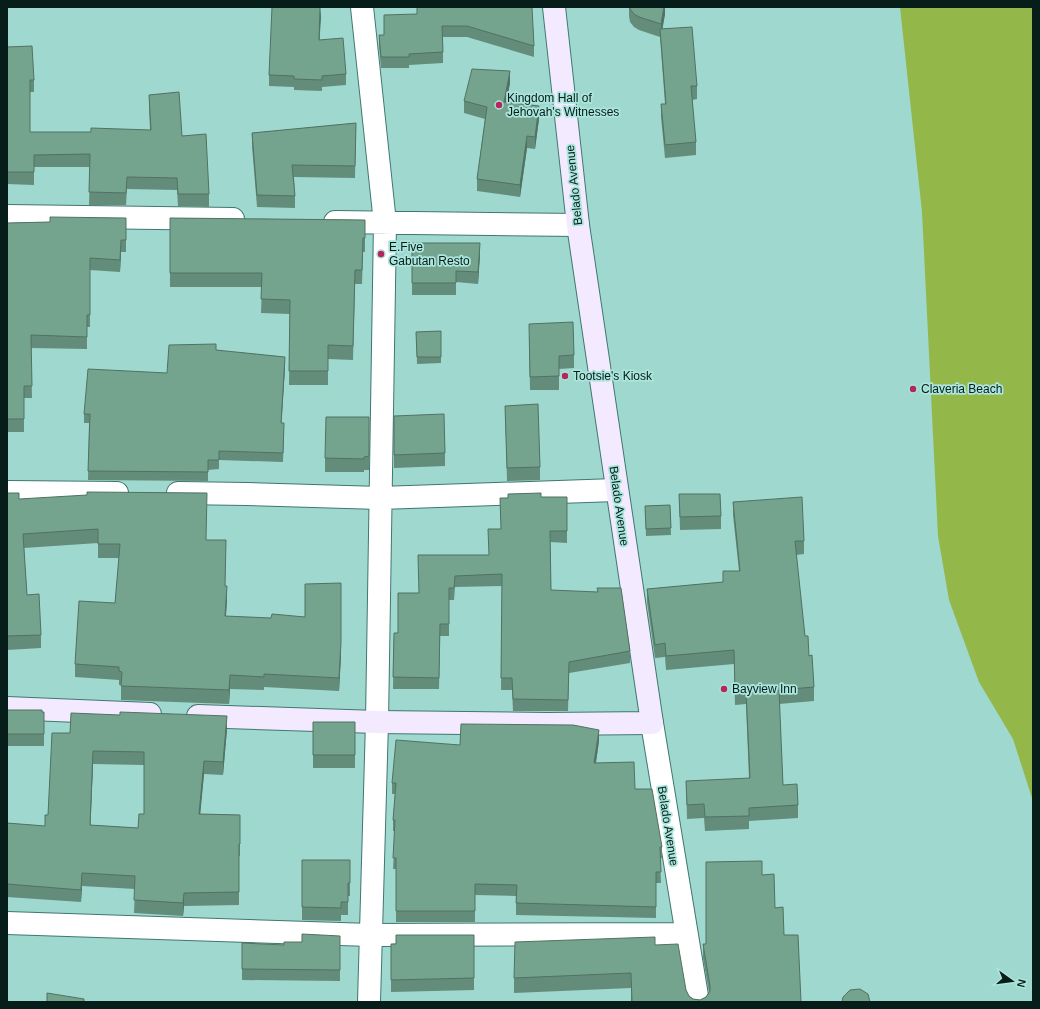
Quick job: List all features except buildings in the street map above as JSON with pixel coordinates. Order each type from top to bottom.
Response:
[{"type":"street","points":[[362,7],[385,223],[377,722],[369,1002]]},
{"type":"street","name":"Belado Avenue","points":[[554,7],[578,225],[616,490],[652,723],[698,1002]]},
{"type":"street","points":[[7,216],[250,220]]},
{"type":"street","points":[[313,221],[578,225]]},
{"type":"street","points":[[162,493],[380,498],[616,490]]},
{"type":"street","points":[[7,492],[139,493]]},
{"type":"street","points":[[7,708],[377,722],[547,724],[652,723]]},
{"type":"street","points":[[7,923],[371,935],[686,934]]},
{"type":"shaded area","points":[[900,7],[1033,7],[1033,801],[1013,739],[979,682],[949,600],[938,536],[922,212]]},
{"type":"place","name":"Kingdom Hall of Jehovah's Witnesses","points":[[499,105]]},
{"type":"place","name":"E.Five Gabutan Resto","points":[[381,254]]},
{"type":"place","name":"Tootsie's Kiosk","points":[[565,376]]},
{"type":"place","name":"Claveria Beach","points":[[913,389]]},
{"type":"place","name":"Bayview Inn","points":[[724,689]]}]
